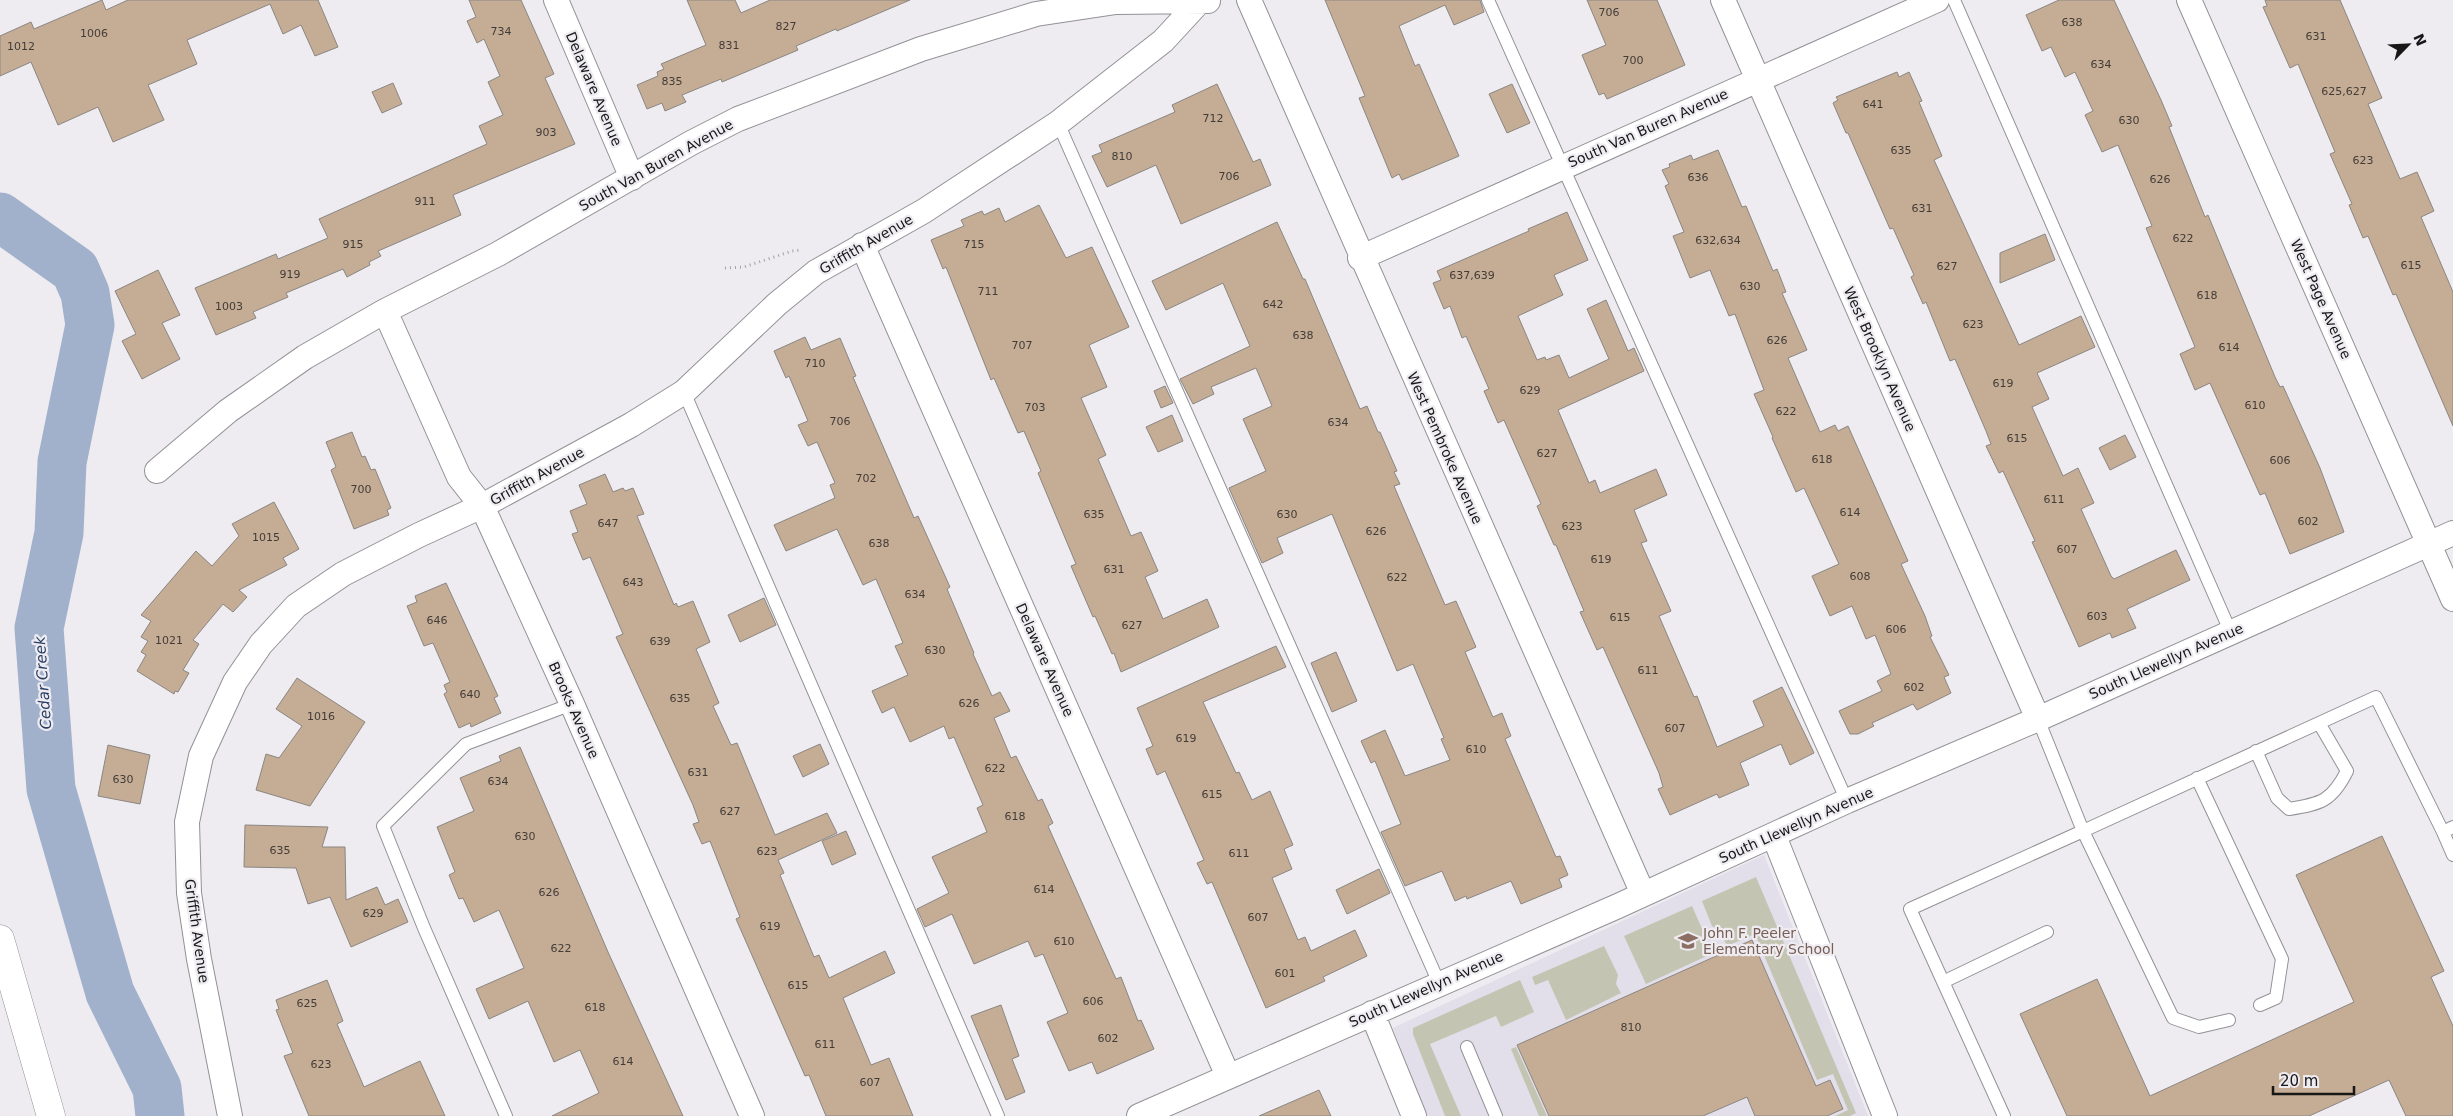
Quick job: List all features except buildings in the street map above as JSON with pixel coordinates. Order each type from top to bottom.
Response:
[{"type":"street","name":"Delaware Avenue","points":[[556,0],[632,178]]},
{"type":"street","name":"West Pembroke Avenue","points":[[1249,0],[1360,258],[1643,894]]},
{"type":"street","name":"West Brooklyn Avenue","points":[[1723,0],[2038,719]]},
{"type":"street","name":"South Van Buren Avenue","points":[[1360,258],[1937,0]]},
{"type":"street","name":"West Page Avenue","points":[[2189,0],[2453,599]]},
{"type":"street","name":"South Van Buren Avenue","points":[[157,471],[228,411],[305,357],[385,311],[498,254],[691,143],[738,119],[931,46],[1036,14],[1116,2],[1205,1]]},
{"type":"street","name":"Griffith Avenue","points":[[230,1116],[199,959],[189,893],[187,822],[201,756],[235,682],[261,644],[296,606],[343,574],[419,534],[482,506],[632,425],[684,392],[777,304],[816,272],[924,211],[1058,123],[1163,41],[1205,1]]},
{"type":"street","name":"Delaware Avenue","points":[[862,245],[1228,1076]]},
{"type":"street","name":"Brooks Avenue","points":[[385,311],[459,477],[482,506],[572,704],[752,1116]]},
{"type":"street","name":"South Llewellyn Avenue","points":[[1139,1116],[1774,836],[1847,801],[2038,719],[2453,533]]},
{"type":"street","points":[[1774,836],[1885,1116]]},
{"type":"street","points":[[0,939],[50,1116]]},
{"type":"street","points":[[1372,1012],[1414,1116]]},
{"type":"lane","points":[[1488,0],[1847,801]]},
{"type":"lane","points":[[1954,0],[2231,633]]},
{"type":"lane","points":[[1058,123],[1439,983]]},
{"type":"lane","points":[[684,392],[998,1116]]},
{"type":"lane","points":[[2004,1116],[1910,910],[2376,697],[2448,829],[2453,855]]},
{"type":"lane","points":[[506,1116],[382,826],[466,744],[572,704]]},
{"type":"lane","points":[[2038,719],[2083,830],[2173,1018],[2199,1027],[2229,1020]]},
{"type":"lane","points":[[2256,751],[2277,798],[2289,809],[2313,806],[2337,791],[2347,771],[2319,723]]},
{"type":"lane","points":[[2198,778],[2282,958],[2276,998],[2260,1005]]},
{"type":"lane","points":[[1943,982],[2047,932]]},
{"type":"lane","points":[[1467,1047],[1496,1116]]},
{"type":"shaded area","name":"John F. Peeler Elementary School","points":[[1764,855],[1868,1116],[1427,1116],[1393,1028]]},
{"type":"green space","points":[[1756,877],[1856,1113],[1850,1116],[1835,1116],[1848,1110],[1833,1074],[1817,1080],[1755,934],[1727,946],[1720,931],[1712,926],[1702,901]]},
{"type":"green space","points":[[1692,906],[1703,931],[1703,939],[1709,955],[1646,984],[1624,936]]},
{"type":"green space","points":[[1604,946],[1618,975],[1616,984],[1621,993],[1566,1020],[1548,980],[1535,985],[1532,977]]},
{"type":"green space","points":[[1520,980],[1534,1012],[1501,1027],[1496,1016],[1430,1044],[1461,1116],[1445,1116],[1413,1034],[1413,1028]]},
{"type":"green space","points":[[1516,1047],[1547,1116],[1539,1116],[1511,1049]]},
{"type":"waterway","name":"Cedar Creek","points":[[0,217],[75,270],[85,293],[90,325],[62,462],[59,533],[39,628],[51,789],[110,993],[157,1088],[160,1116]]},
{"type":"place","name":"John F. Peeler Elementary School","points":[[1688,941]]}]
